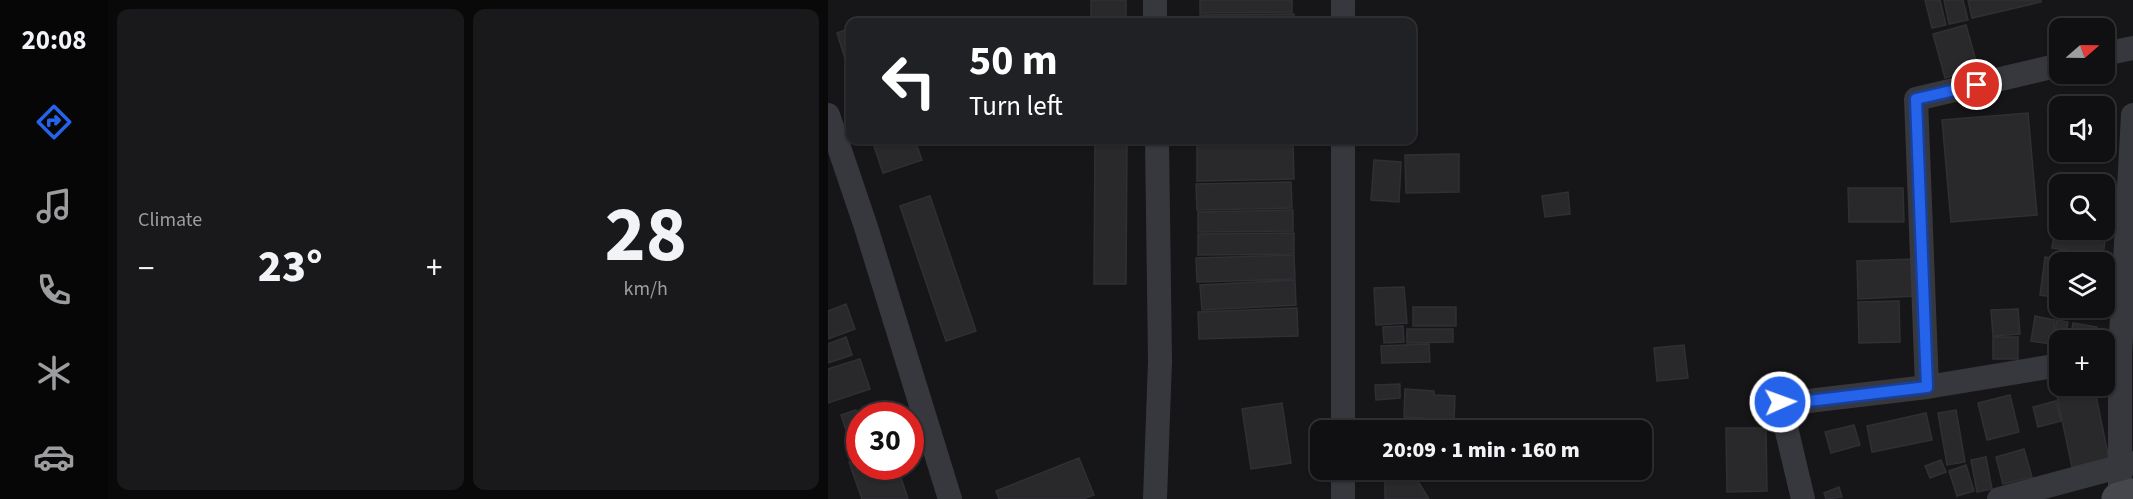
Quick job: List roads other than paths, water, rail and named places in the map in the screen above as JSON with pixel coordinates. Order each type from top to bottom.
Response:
[{"type":"main road","points":[[2119,499],[2129,475]]},
{"type":"street","points":[[1155,0],[1155,18]]},
{"type":"street","points":[[1343,0],[1343,18]]},
{"type":"street","points":[[2115,52],[2133,48]]},
{"type":"street","points":[[1927,387],[1916,99],[2049,68]]},
{"type":"street","points":[[828,115],[870,238],[950,499]]},
{"type":"street","points":[[2114,330],[2133,116]]},
{"type":"street","points":[[1155,499],[1160,361],[1157,144]]},
{"type":"street","points":[[1343,144],[1343,420]]},
{"type":"street","points":[[1803,499],[1780,402],[1800,402],[1927,387],[2049,367]]},
{"type":"street","points":[[1999,499],[2129,475],[2115,377]]},
{"type":"street","points":[[1343,480],[1343,499]]}]
